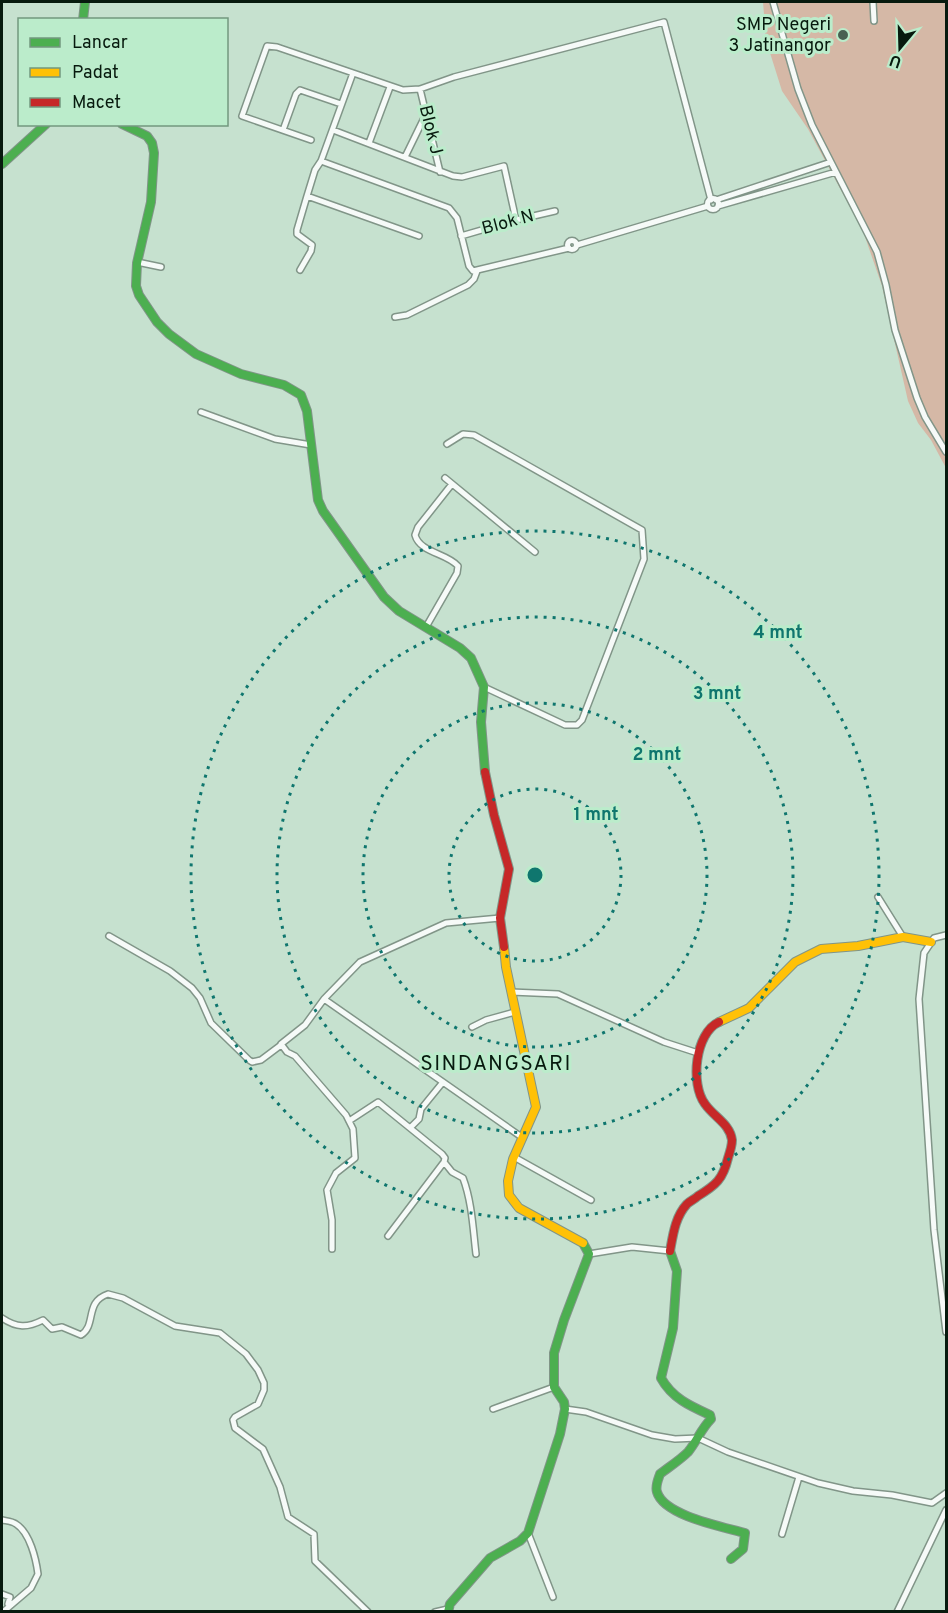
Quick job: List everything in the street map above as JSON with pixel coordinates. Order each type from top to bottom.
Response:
[{"type":"street","points":[[83,18],[85,2]]},
{"type":"street","points":[[773,2],[798,89],[812,124],[877,252],[895,330],[917,398],[925,417],[946,452]]},
{"type":"street","points":[[873,2],[874,21]]},
{"type":"street","points":[[311,140],[242,116],[267,46],[277,47],[390,87],[403,90],[420,89],[454,77],[664,22],[713,203]]},
{"type":"street","points":[[300,270],[312,245],[297,234],[297,230],[315,170],[321,161],[353,73]]},
{"type":"street","points":[[369,143],[390,87]]},
{"type":"street","name":"Blok J","points":[[420,89],[440,172]]},
{"type":"street","points":[[283,130],[296,94],[300,90],[341,104]]},
{"type":"street","points":[[405,157],[426,114]]},
{"type":"street","points":[[2,164],[44,126]]},
{"type":"street","points":[[127,126],[142,132],[149,138],[154,151],[151,200],[135,280],[143,303],[174,340],[202,358],[240,374],[291,387],[299,392],[305,404],[318,500],[322,512],[384,597],[399,611],[471,657],[484,687],[481,722],[485,770],[508,868],[500,918],[506,967],[536,1107],[514,1157],[508,1184],[509,1195],[519,1208],[583,1243],[589,1254],[554,1353],[554,1387],[566,1409],[528,1533],[520,1542],[496,1552],[450,1604],[448,1610],[435,1611]]},
{"type":"street","points":[[333,130],[453,176],[462,177],[504,166],[516,220]]},
{"type":"street","points":[[321,161],[445,205],[453,211],[457,218],[469,266],[473,271],[568,248],[572,240],[577,245],[713,203],[831,162]]},
{"type":"street","points":[[713,203],[836,172]]},
{"type":"street","points":[[307,196],[419,237]]},
{"type":"street","name":"Blok N","points":[[462,236],[555,211]]},
{"type":"street","points":[[137,262],[161,267]]},
{"type":"street","points":[[395,317],[407,315],[468,285],[474,279],[477,271]]},
{"type":"street","points":[[201,412],[275,439],[311,445]]},
{"type":"street","points":[[447,444],[463,434],[474,435],[642,530],[644,559],[582,720],[577,725],[565,725],[484,687]]},
{"type":"street","points":[[445,478],[535,552]]},
{"type":"street","points":[[426,627],[457,573],[458,566],[453,561],[421,545],[415,535],[418,527],[452,484]]},
{"type":"street","points":[[878,897],[903,938]]},
{"type":"street","points":[[109,936],[166,968],[192,988],[200,998],[211,1023],[252,1062],[261,1060],[305,1025],[324,999],[360,962],[446,923],[500,918]]},
{"type":"street","points":[[946,934],[934,938],[924,953],[919,999],[934,1230],[946,1332]]},
{"type":"street","points":[[730,1559],[743,1549],[745,1533],[685,1517],[661,1499],[657,1492],[660,1474],[687,1453],[698,1438],[700,1429],[711,1419],[710,1415],[687,1405],[676,1397],[661,1378],[673,1328],[677,1271],[670,1251],[674,1226],[687,1204],[717,1184],[732,1143],[730,1130],[704,1103],[698,1087],[696,1070],[698,1053],[710,1028],[749,1008],[795,962],[821,949],[858,946],[903,938],[931,942]]},
{"type":"street","points":[[511,992],[558,994],[664,1042],[698,1053]]},
{"type":"street","points":[[324,999],[523,1138]]},
{"type":"street","points":[[472,1027],[486,1020],[515,1012]]},
{"type":"street","points":[[281,1045],[289,1054],[295,1056],[346,1115],[354,1129],[355,1158],[336,1173],[327,1190],[333,1220],[332,1249]]},
{"type":"street","points":[[410,1128],[419,1119],[421,1109],[443,1082]]},
{"type":"street","points":[[349,1121],[378,1102],[442,1154],[445,1158],[444,1162],[452,1172],[463,1178],[465,1183],[471,1208],[476,1254]]},
{"type":"street","points":[[514,1157],[591,1200]]},
{"type":"street","points":[[388,1236],[444,1162]]},
{"type":"street","points":[[589,1254],[632,1247],[670,1251]]},
{"type":"street","points":[[2,1318],[22,1327],[32,1326],[43,1320],[51,1328],[62,1327],[81,1335],[87,1330],[93,1305],[108,1294],[123,1298],[175,1326],[216,1331],[224,1335],[253,1361],[264,1383],[264,1390],[258,1404],[233,1420],[235,1428],[263,1449],[280,1486],[288,1517],[314,1534],[315,1561],[368,1611]]},
{"type":"street","points":[[493,1409],[554,1387]]},
{"type":"street","points":[[566,1409],[586,1412],[652,1435],[675,1439],[698,1438],[728,1452],[799,1477],[853,1491],[928,1502],[937,1501],[945,1496]]},
{"type":"street","points":[[782,1534],[799,1477]]},
{"type":"street","points":[[897,1611],[946,1510]]},
{"type":"street","points":[[2,1520],[14,1522],[21,1527],[31,1547],[38,1574],[31,1588],[4,1611]]},
{"type":"street","points":[[528,1533],[553,1597]]},
{"type":"street","points":[[2,1594],[11,1599],[4,1611]]},
{"type":"shaded area","points":[[763,2],[946,2],[946,468],[931,440],[918,423],[908,401],[882,286],[863,231],[808,129],[782,91],[766,40]]},
{"type":"traffic: fast","points":[[83,18],[85,2]]},
{"type":"traffic: fast","points":[[2,164],[44,126]]},
{"type":"traffic: fast","points":[[126,126],[147,136],[152,143],[154,153],[151,202],[137,263],[136,286],[139,295],[157,322],[196,354],[241,374],[284,385],[301,395],[307,411],[318,500],[323,511],[384,597],[399,611],[460,648],[471,658],[484,687],[481,722],[485,772]]},
{"type":"traffic: fast","points":[[448,1612],[450,1604],[490,1558],[520,1541],[528,1533],[560,1434],[565,1409],[564,1402],[554,1387],[554,1353],[589,1254],[583,1243]]},
{"type":"traffic: fast","points":[[670,1251],[677,1271],[673,1328],[661,1378],[676,1396],[710,1415],[711,1419],[688,1452],[660,1474],[656,1490],[662,1500],[682,1514],[745,1533],[743,1549],[731,1559]]},
{"type":"traffic: slow","points":[[719,1022],[749,1008],[795,962],[821,949],[858,946],[903,937],[931,942]]},
{"type":"traffic: slow","points":[[504,947],[506,967],[536,1107],[513,1159],[508,1181],[509,1195],[519,1208],[583,1243]]},
{"type":"traffic: jam","points":[[485,772],[509,869],[500,918],[504,947]]},
{"type":"traffic: jam","points":[[670,1251],[675,1226],[683,1209],[718,1181],[724,1171],[731,1147],[731,1134],[705,1104],[697,1084],[697,1060],[700,1048],[711,1028],[719,1022]]},
{"type":"place","name":"SMP Negeri 3 Jatinangor","points":[[843,35]]},
{"type":"district","name":"SINDANGSARI","points":[[496,1064]]}]
